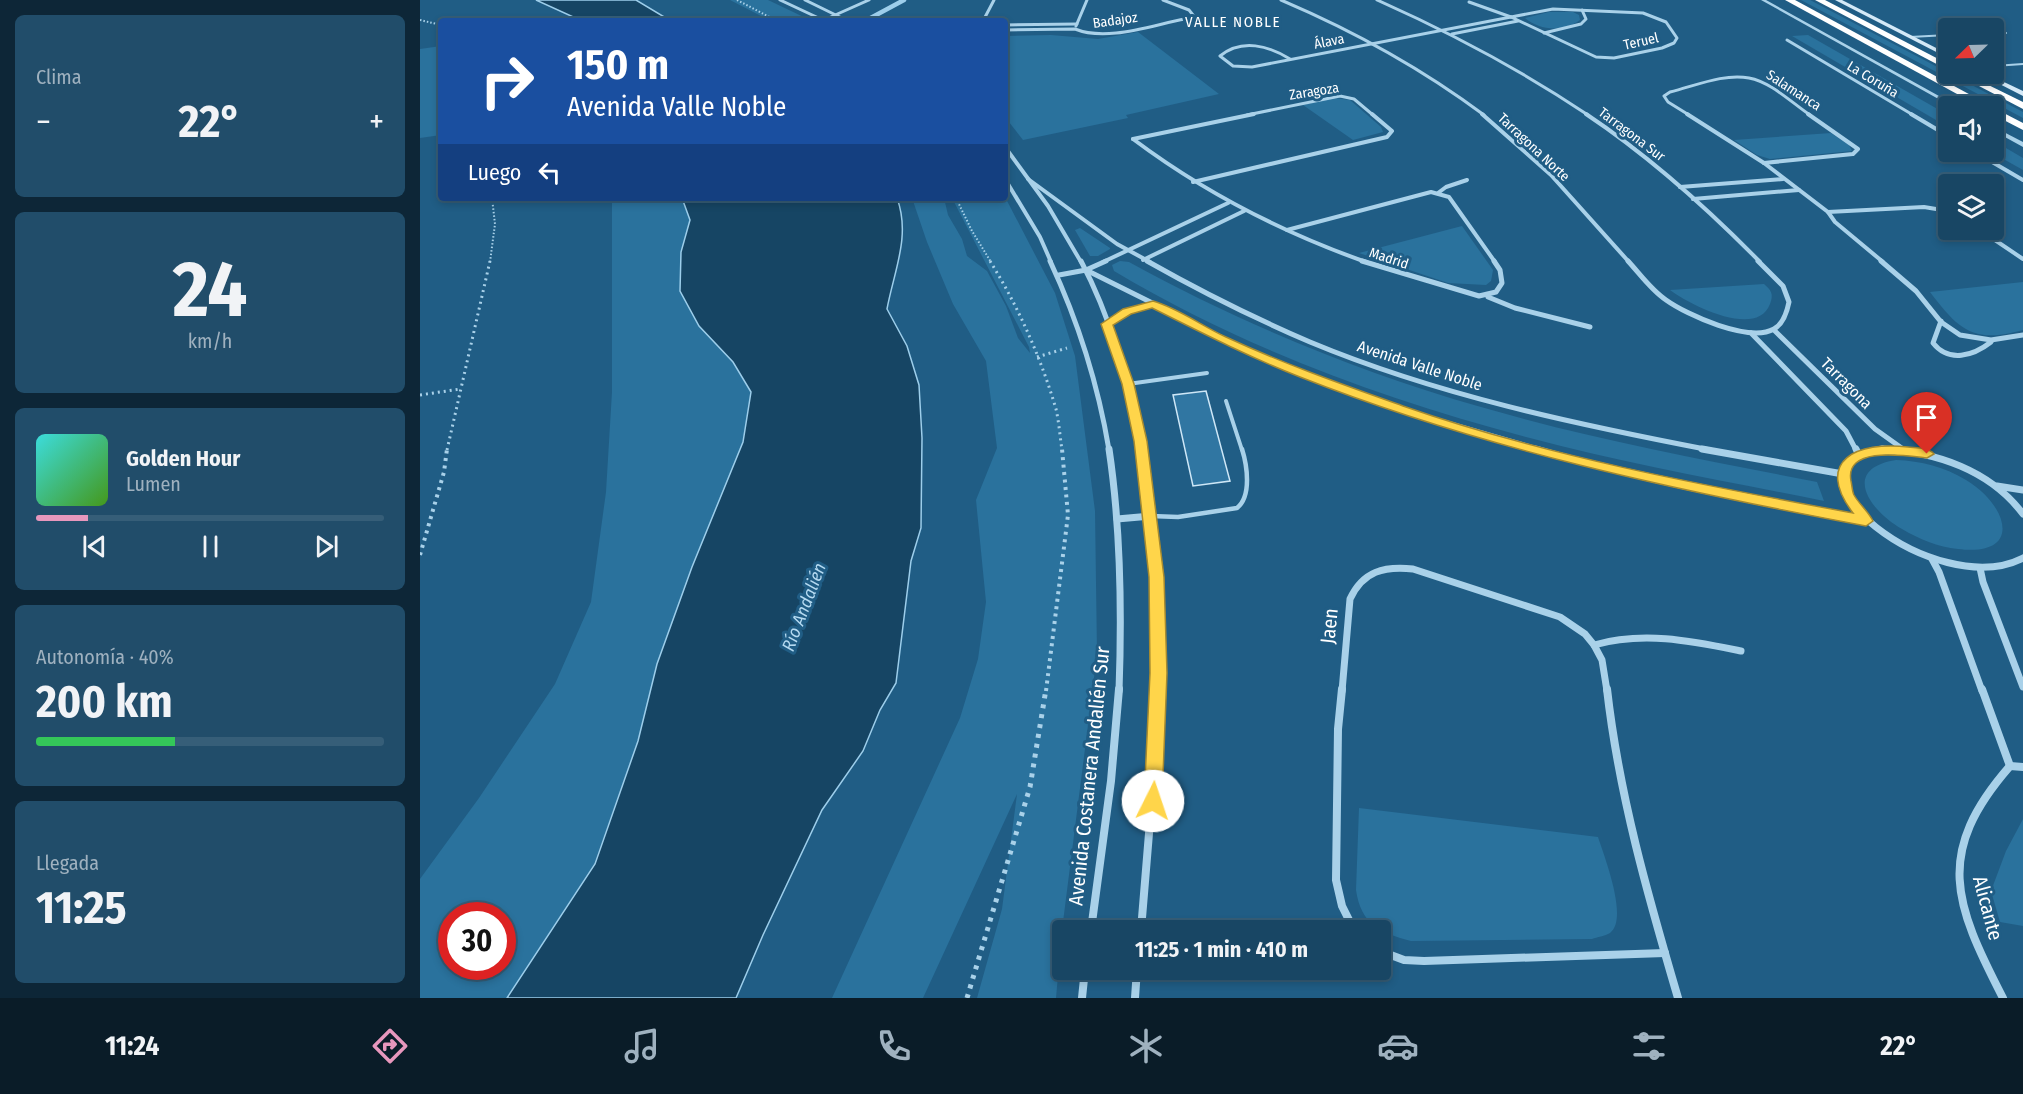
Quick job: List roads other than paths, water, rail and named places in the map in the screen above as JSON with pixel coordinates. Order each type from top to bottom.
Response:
[{"type":"highway","points":[[1789,0],[1967,96]]},
{"type":"highway","points":[[1819,0],[1938,63]]},
{"type":"highway","points":[[1980,84],[2023,106]]},
{"type":"highway","points":[[2004,117],[2023,127]]},
{"type":"main road","points":[[1838,0],[1938,51]]},
{"type":"main road","points":[[2003,84],[2023,94]]},
{"type":"street","points":[[780,0],[818,18]]},
{"type":"street","points":[[805,0],[842,18]]},
{"type":"street","points":[[830,18],[869,0]]},
{"type":"street","points":[[985,18],[994,0]]},
{"type":"street","name":"Badajoz","points":[[1075,29],[1087,0]]},
{"type":"street","name":"Badajoz","points":[[1008,30],[1075,29],[1082,33],[1103,33],[1185,19],[1193,15],[1192,12],[1162,0]]},
{"type":"street","name":"Tarragona Norte","points":[[1281,0],[1373,43],[1444,87],[1509,136],[1549,174],[1648,284],[1668,302],[1707,320],[1751,333]]},
{"type":"street","name":"Tarragona Sur","points":[[1377,0],[1497,58],[1567,101],[1616,136],[1680,187],[1787,291],[1788,308],[1780,325],[1774,330]]},
{"type":"street","points":[[1763,0],[1938,97]]},
{"type":"street","name":"Teruel","points":[[1441,29],[1509,16],[1545,9],[1582,10],[1649,15],[1669,25],[1676,34],[1677,40],[1662,48],[1608,58],[1587,54],[1509,16],[1469,2]]},
{"type":"street","points":[[1544,33],[1581,24],[1586,19],[1582,10]]},
{"type":"street","points":[[1451,34],[1519,21]]},
{"type":"street","name":"Badajoz","points":[[1008,25],[1077,24]]},
{"type":"street","name":"Álava","points":[[1290,59],[1270,47],[1262,46],[1227,51],[1220,56],[1230,64],[1241,67],[1290,59],[1441,29]]},
{"type":"street","name":"La Coruña","points":[[1787,40],[1938,130]]},
{"type":"street","name":"Salamanca","points":[[1764,163],[1849,155],[1856,153],[1858,149],[1768,86],[1750,78],[1727,76],[1670,92],[1664,96],[1668,102],[1764,163],[1828,212],[1835,222],[1924,299],[1941,321],[1962,335],[1991,342]]},
{"type":"street","name":"Zaragoza","points":[[1192,182],[1387,136],[1392,131],[1354,99],[1340,96],[1133,139],[1192,182],[1228,203]]},
{"type":"street","points":[[2004,135],[2023,145]]},
{"type":"street","points":[[1008,151],[1086,270],[1128,384],[1141,441],[1157,577],[1159,653],[1157,732],[1142,920]]},
{"type":"street","points":[[1992,162],[2023,180]]},
{"type":"street","points":[[1680,187],[1784,178]]},
{"type":"street","name":"Avenida Valle Noble","points":[[1028,179],[1088,225],[1126,250],[1216,299],[1281,329],[1384,369],[1442,388],[1597,429],[1706,452],[1843,474]]},
{"type":"street","points":[[1438,193],[1446,187],[1467,180]]},
{"type":"street","name":"Avenida Costanera Andalién Sur","points":[[1008,184],[1034,225],[1059,275],[1085,343],[1105,421],[1113,465],[1121,571],[1119,691],[1091,920]]},
{"type":"street","points":[[1693,199],[1799,190]]},
{"type":"street","points":[[1287,230],[1425,192],[1438,193],[1452,200],[1500,270],[1501,286],[1497,292],[1488,297]]},
{"type":"street","points":[[1059,275],[1086,270],[1228,203]]},
{"type":"street","name":"Madrid","points":[[1228,203],[1313,243],[1365,262],[1472,296],[1488,297],[1515,308],[1590,327]]},
{"type":"street","points":[[1828,212],[1924,207],[1938,209]]},
{"type":"street","points":[[1143,260],[1244,211]]},
{"type":"street","points":[[1995,240],[2023,259]]},
{"type":"street","points":[[1086,270],[1223,339],[1303,374],[1456,427],[1651,479],[1866,521]]},
{"type":"street","points":[[1107,324],[1127,311],[1153,304]]},
{"type":"street","name":"Salamanca","points":[[1941,321],[1933,343],[1937,349],[1956,356],[1970,354],[1991,342],[2023,335]]},
{"type":"street","points":[[1751,333],[1761,334],[1774,330]]},
{"type":"street","name":"Tarragona","points":[[1774,330],[1875,429],[1904,450]]},
{"type":"street","name":"Tarragona","points":[[1751,333],[1846,431],[1859,455]]},
{"type":"street","points":[[2023,514],[1996,486],[1952,462],[1904,450],[1879,450],[1859,455],[1850,462],[1843,474],[1846,495],[1866,521],[1907,548],[1932,559],[1957,566],[1980,568],[2013,564],[2023,558]]},
{"type":"street","points":[[1996,486],[2023,490]]},
{"type":"street","points":[[1117,519],[1151,516]]},
{"type":"street","points":[[1932,559],[1939,572],[2010,766],[2023,767]]},
{"type":"street","name":"Jaen","points":[[1349,920],[1338,897],[1335,801],[1342,672],[1350,599],[1353,588],[1371,572],[1384,568],[1413,569],[1560,617],[1585,634],[1594,645],[1602,660],[1605,675],[1612,734],[1624,801],[1641,872],[1678,998]]},
{"type":"street","points":[[1980,568],[1983,582],[2023,687]]},
{"type":"street","points":[[1594,645],[1619,638],[1648,636],[1742,651]]},
{"type":"street","name":"Alicante","points":[[2003,998],[1977,944],[1965,909],[1960,887],[1959,858],[1967,832],[1985,797],[2010,766]]},
{"type":"street","points":[[1391,955],[1404,960],[1424,961],[1665,953]]},
{"type":"street","points":[[1082,998],[1084,980]]},
{"type":"street","points":[[1135,998],[1136,980]]},
{"type":"lane","points":[[1910,37],[1938,36]]},
{"type":"lane","points":[[2004,65],[2023,64]]},
{"type":"lane","points":[[1128,384],[1207,373]]},
{"type":"lane","points":[[1151,516],[1178,517],[1238,508],[1242,504],[1249,470],[1226,401]]},
{"type":"water","points":[[536,0],[636,0],[666,18],[575,18]]},
{"type":"water","name":"Río Andalién","points":[[683,201],[898,201],[901,212],[902,240],[887,309],[907,346],[919,385],[922,438],[921,528],[911,561],[896,683],[880,710],[863,751],[822,810],[736,998],[507,998],[595,864],[638,741],[657,664],[692,567],[743,442],[751,392],[733,362],[699,326],[680,291],[681,252],[690,220]]},
{"type":"waterway","points":[[871,18],[904,0]]},
{"type":"district","name":"VALLE NOBLE","points":[[1233,22]]}]
